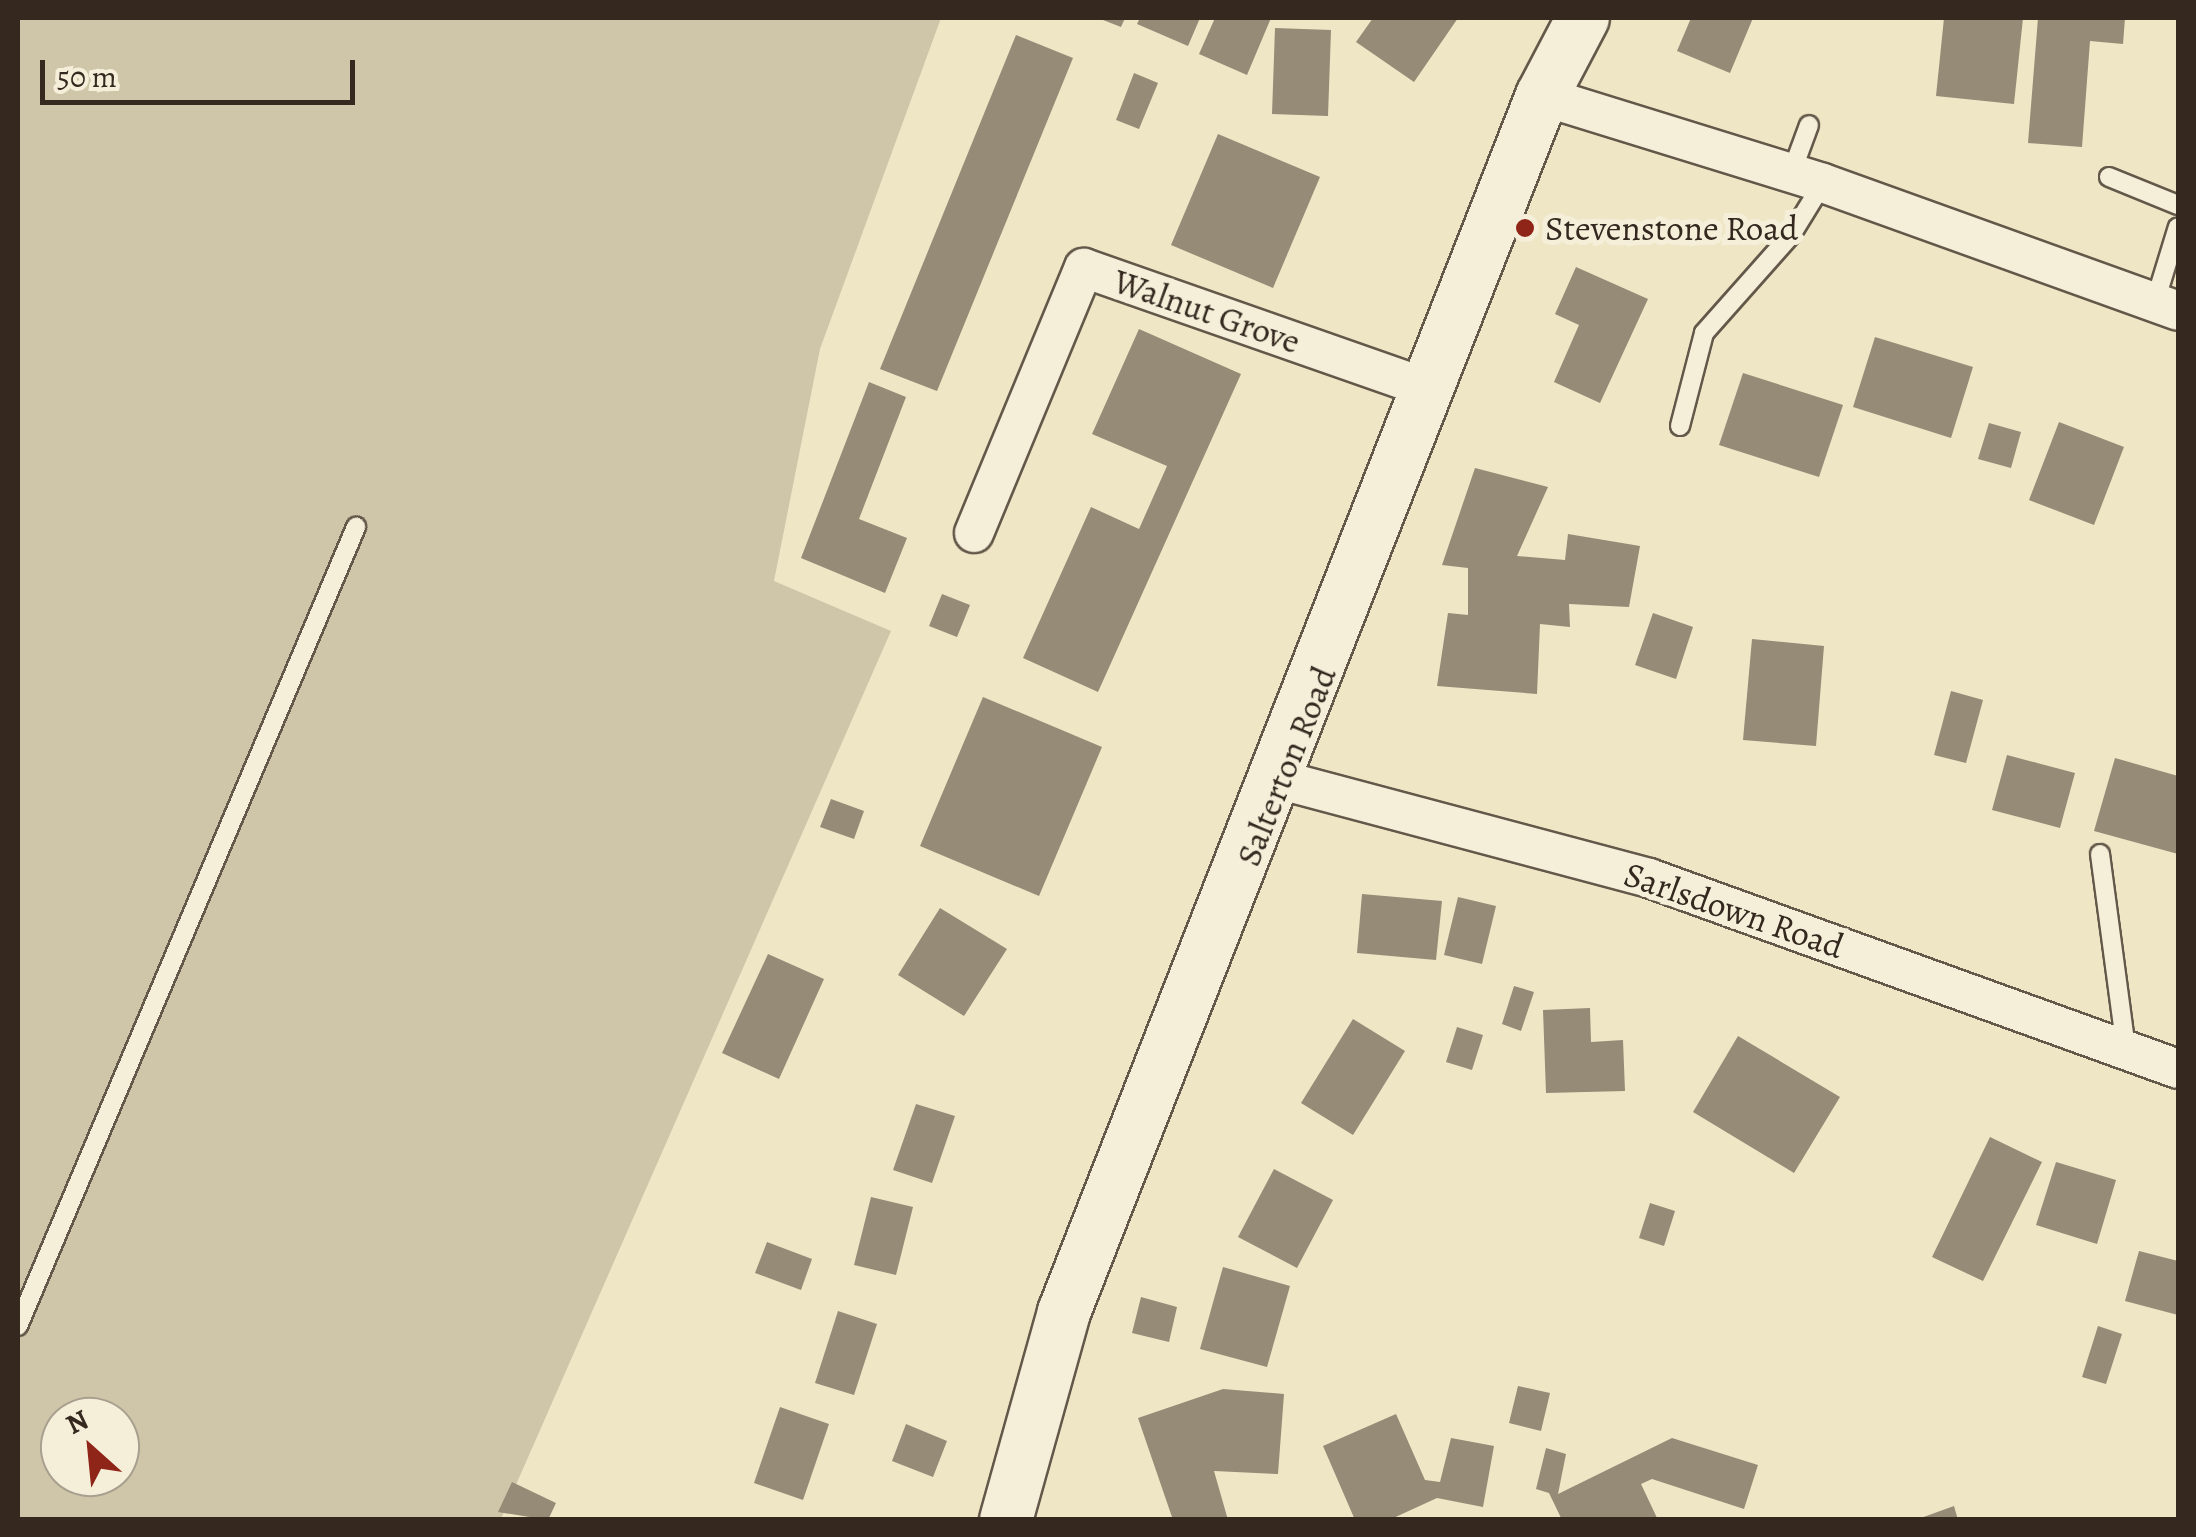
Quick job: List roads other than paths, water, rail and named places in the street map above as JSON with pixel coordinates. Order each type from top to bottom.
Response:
[{"type":"main road","name":"Salterton Road","points":[[1006,1520],[1064,1312],[1281,780],[1542,96],[1583,18]]},
{"type":"street","points":[[1542,96],[1807,179],[2167,306]]},
{"type":"street","name":"Walnut Grove","points":[[974,532],[1084,268],[1430,389]]},
{"type":"street","name":"Sarlsdown Road","points":[[1281,780],[1650,878],[2178,1070]]},
{"type":"lane","points":[[1680,426],[1704,333],[1791,236],[1807,179],[1809,125]]},
{"type":"lane","points":[[2109,177],[2178,205]]},
{"type":"lane","points":[[2167,306],[2178,227]]},
{"type":"lane","points":[[18,1326],[356,527]]},
{"type":"lane","points":[[2100,854],[2126,1050]]},
{"type":"place","name":"Stevenstone Road","points":[[1525,228]]}]
